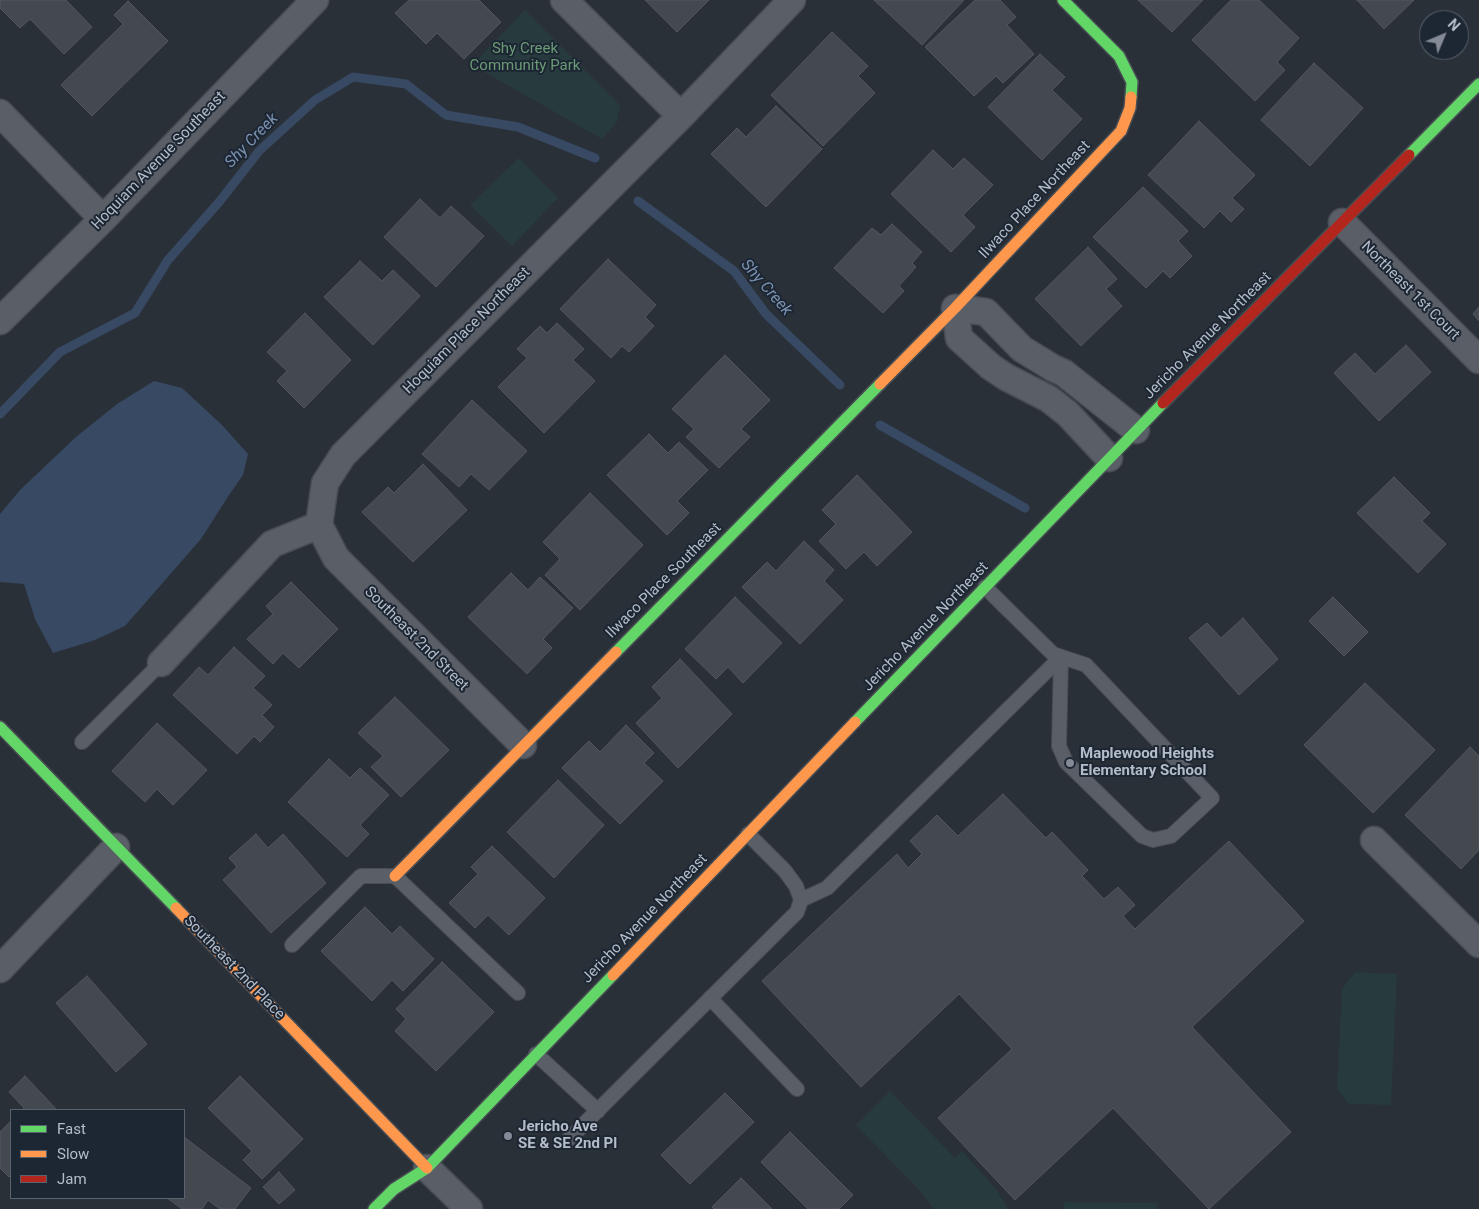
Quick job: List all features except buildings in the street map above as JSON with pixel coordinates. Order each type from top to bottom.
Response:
[{"type":"street","name":"Hoquiam Avenue Southeast","points":[[0,321],[103,219],[315,0]]},
{"type":"street","points":[[564,0],[681,116]]},
{"type":"street","name":"Hoquiam Place Northeast","points":[[319,524],[325,482],[343,455],[681,116],[792,0]]},
{"type":"street","name":"Ilwaco Place Northeast","points":[[955,308],[1121,131],[1130,108],[1132,82],[1119,56],[1063,0]]},
{"type":"street","name":"Jericho Avenue Northeast","points":[[374,1209],[394,1189],[427,1168],[1136,430],[1479,84]]},
{"type":"street","points":[[0,113],[103,219]]},
{"type":"street","name":"Northeast 1st Court","points":[[1342,222],[1479,360]]},
{"type":"street","points":[[1109,458],[1068,414],[1050,399],[1006,377],[991,367],[959,338],[955,308],[986,312],[1022,349],[1064,373],[1136,430]]},
{"type":"street","name":"Ilwaco Place Southeast","points":[[395,876],[955,308]]},
{"type":"street","points":[[161,663],[272,544],[319,524]]},
{"type":"street","name":"Southeast 2nd Street","points":[[319,524],[336,558],[523,745]]},
{"type":"street","name":"Southeast 2nd Place","points":[[0,727],[427,1168],[469,1209]]},
{"type":"street","points":[[1374,840],[1479,944]]},
{"type":"street","points":[[0,969],[116,847]]},
{"type":"lane","points":[[985,587],[1053,654],[1086,665],[1212,798],[1171,836],[1153,840],[1142,836],[1066,762],[1059,746],[1061,657]]},
{"type":"lane","points":[[801,900],[827,888],[1061,657]]},
{"type":"lane","points":[[82,742],[161,663]]},
{"type":"lane","points":[[569,1139],[797,912],[801,900],[796,886],[785,871],[748,834]]},
{"type":"lane","points":[[292,945],[361,876],[395,876],[518,993]]},
{"type":"lane","points":[[710,998],[798,1088]]},
{"type":"lane","points":[[536,1054],[598,1111]]},
{"type":"green space","name":"Shy Creek Community Park","points":[[525,10],[620,105],[617,122],[602,139],[472,65]]},
{"type":"green space","points":[[519,158],[558,198],[512,246],[470,205]]},
{"type":"green space","points":[[1355,972],[1397,974],[1391,1105],[1349,1104],[1337,1089],[1342,989]]},
{"type":"green space","points":[[890,1091],[955,1158],[962,1151],[996,1189],[1008,1209],[934,1209],[922,1193],[856,1125]]},
{"type":"green space","points":[[1064,1202],[1157,1203],[1157,1209],[1064,1209]]},
{"type":"water","points":[[154,381],[182,388],[222,425],[248,454],[243,475],[201,539],[125,626],[95,640],[53,653],[35,619],[24,584],[0,582],[0,514],[20,490],[76,437],[117,404]]},
{"type":"waterway","name":"Shy Creek","points":[[0,414],[60,352],[135,313],[168,260],[220,201],[259,151],[315,100],[353,77],[406,84],[446,115],[518,127],[595,158]]},
{"type":"waterway","name":"Shy Creek","points":[[638,201],[734,271],[766,314],[840,385]]},
{"type":"waterway","name":"Shy Creek","points":[[880,425],[1025,508]]},
{"type":"traffic: fast","points":[[1063,0],[1119,56],[1132,82],[1131,97]]},
{"type":"traffic: fast","points":[[1409,155],[1479,84]]},
{"type":"traffic: fast","points":[[616,652],[880,384]]},
{"type":"traffic: fast","points":[[855,722],[1163,403]]},
{"type":"traffic: fast","points":[[0,727],[176,908]]},
{"type":"traffic: fast","points":[[374,1209],[394,1189],[427,1168],[613,975]]},
{"type":"traffic: slow","points":[[880,384],[955,308],[1121,131],[1130,108],[1131,97]]},
{"type":"traffic: slow","points":[[395,876],[616,652]]},
{"type":"traffic: slow","points":[[613,975],[855,722]]},
{"type":"traffic: slow","points":[[176,908],[427,1168]]},
{"type":"traffic: jam","points":[[1163,403],[1409,155]]},
{"type":"place","name":"Maplewood Heights Elementary School","points":[[1070,763]]},
{"type":"place","name":"Jericho Ave SE & SE 2nd Pl","points":[[508,1136]]}]
